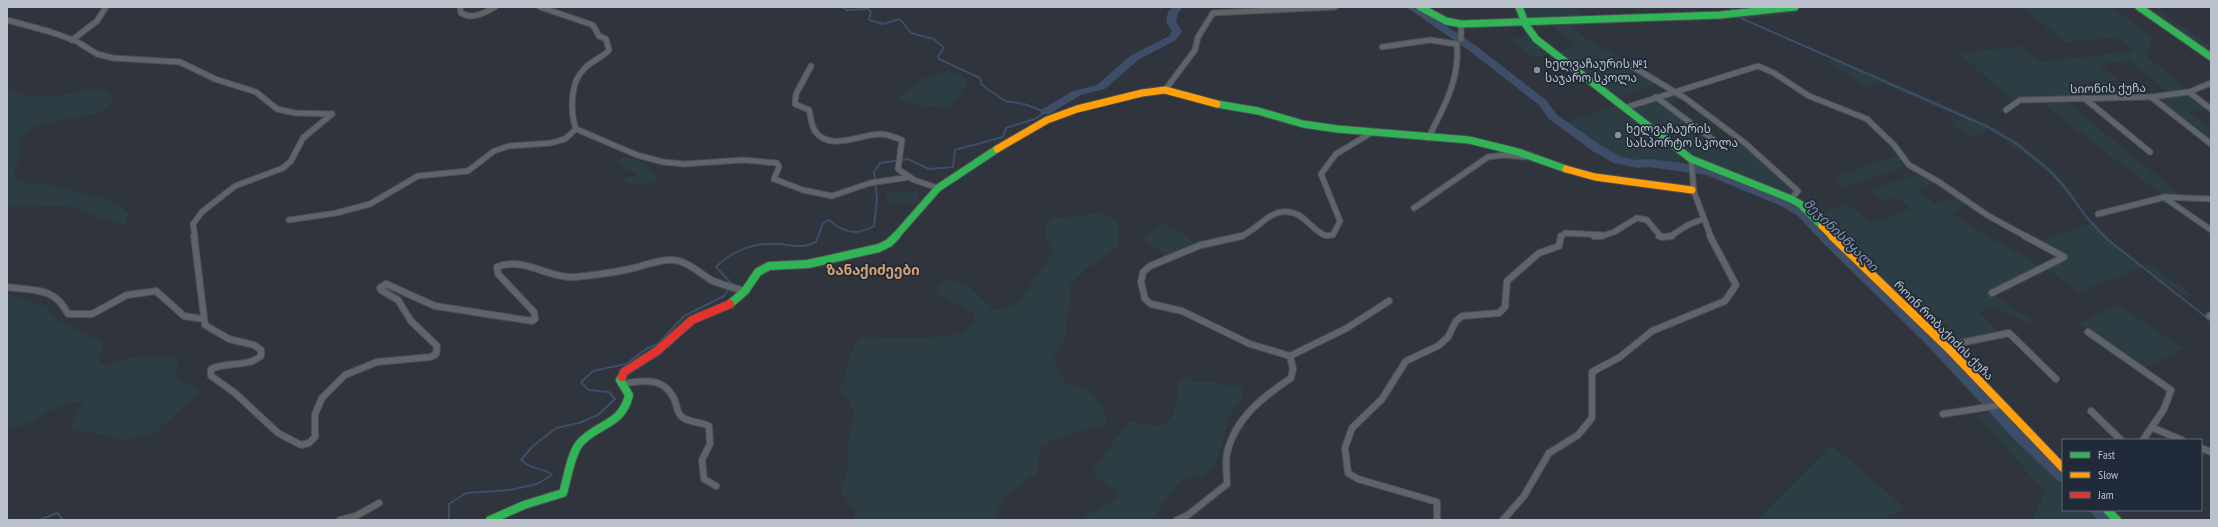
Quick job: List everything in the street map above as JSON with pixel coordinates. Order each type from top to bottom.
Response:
[{"type":"street","points":[[72,40],[84,32],[104,14],[106,7]]},
{"type":"street","points":[[460,7],[461,13],[470,17],[483,14],[495,7]]},
{"type":"street","points":[[540,7],[593,25],[599,36],[606,39],[608,50],[604,56],[582,69],[575,83],[572,122],[576,129],[634,156],[658,162],[678,164],[697,164],[731,160],[777,163],[779,167],[774,175],[774,179],[784,185],[802,188],[824,196],[832,197],[871,182],[910,177]]},
{"type":"street","points":[[1165,90],[1195,50],[1198,37],[1213,13],[1335,7]]},
{"type":"street","points":[[1420,7],[1446,21],[1461,24],[1733,14],[1795,7]]},
{"type":"street","name":"როინ რობაქიძის ქუჩა","points":[[1519,7],[1524,21],[1536,38],[1691,162],[1791,199],[1800,204],[1946,346],[1999,405],[2062,467]]},
{"type":"street","points":[[2139,7],[2211,57]]},
{"type":"street","points":[[7,20],[51,32],[72,40],[97,54],[113,58],[154,59],[180,62],[215,79],[256,92],[277,108],[295,113],[332,114],[303,138],[291,161],[283,168],[235,186],[202,212],[194,224],[203,319],[205,325],[229,339],[254,345],[261,350],[262,356],[256,362],[245,365],[217,365],[211,369],[211,376],[235,393],[278,433],[301,446],[315,437],[315,414],[322,398],[344,375],[377,362],[431,357],[436,354],[437,346],[411,322],[398,300],[381,290],[380,288],[386,284],[398,288],[435,306],[532,321],[535,318],[534,312],[498,274],[497,267],[501,265],[516,264],[535,267],[568,277],[634,268],[656,261],[674,260],[690,266],[714,281],[724,285],[735,286],[745,291]]},
{"type":"street","points":[[1460,39],[1461,24]]},
{"type":"street","points":[[1382,47],[1420,41],[1448,40],[1457,44],[1459,57],[1454,86],[1428,138]]},
{"type":"street","points":[[1625,62],[1675,91],[1745,144],[1798,191],[1791,199]]},
{"type":"street","points":[[811,66],[796,94],[795,104],[809,110],[815,132],[824,140],[837,142],[884,133],[896,136],[902,140],[903,144],[898,160],[898,169],[910,177],[938,188]]},
{"type":"street","points":[[1624,108],[1758,66],[1769,71],[1809,96],[1867,119],[1894,145],[1909,165],[1939,182],[1987,215],[2064,257],[1992,293]]},
{"type":"street","name":"სიონის ქუჩა","points":[[2006,110],[2020,100],[2151,97],[2189,92],[2211,83]]},
{"type":"street","points":[[490,520],[524,505],[555,497],[563,493],[579,444],[622,414],[628,406],[629,395],[621,384],[620,380],[624,372],[657,351],[692,320],[734,302],[745,291],[758,272],[769,266],[808,264],[879,248],[889,243],[938,188],[986,155],[1047,120],[1098,103],[1142,93],[1165,90],[1210,103],[1258,111],[1302,124],[1371,133],[1483,142],[1595,177],[1692,190]]},
{"type":"street","points":[[2189,92],[2211,109]]},
{"type":"street","points":[[1656,97],[1722,147]]},
{"type":"street","points":[[2151,97],[2211,144]]},
{"type":"street","points":[[2084,98],[2150,152]]},
{"type":"street","points":[[289,220],[336,213],[370,204],[418,176],[468,171],[494,152],[509,146],[566,139],[576,129]]},
{"type":"street","points":[[1371,133],[1344,146],[1326,162],[1321,174],[1340,221],[1333,236],[1324,235],[1307,220],[1284,212],[1273,214],[1253,231],[1244,236],[1217,240],[1158,261],[1144,270],[1140,284],[1146,301],[1157,307],[1184,311],[1220,330],[1265,350],[1290,356],[1347,328],[1389,301]]},
{"type":"street","points":[[1414,208],[1488,157],[1504,155],[1529,157]]},
{"type":"street","points":[[1503,520],[1524,496],[1549,453],[1578,435],[1592,418],[1592,372],[1620,357],[1652,331],[1725,301],[1736,285],[1703,219],[1692,190],[1691,162]]},
{"type":"street","points":[[2098,214],[2165,197],[2211,199]]},
{"type":"street","points":[[2165,197],[2211,230]]},
{"type":"street","points":[[1437,520],[1437,502],[1358,479],[1348,474],[1345,448],[1352,428],[1382,399],[1406,361],[1438,346],[1448,337],[1456,321],[1462,316],[1499,313],[1505,307],[1507,281],[1539,253],[1559,246],[1561,236],[1565,233],[1597,236],[1610,234],[1636,218],[1643,218],[1651,224],[1654,232],[1660,237],[1668,238],[1687,225],[1703,219]]},
{"type":"street","points":[[7,287],[50,292],[63,302],[68,314],[92,314],[127,295],[156,291],[184,316],[203,319]]},
{"type":"street","points":[[2088,332],[2171,390],[2164,409],[2153,428],[2144,439]]},
{"type":"street","points":[[1946,346],[2009,333],[2056,378]]},
{"type":"street","points":[[1177,520],[1188,515],[1227,484],[1227,454],[1231,441],[1249,410],[1259,400],[1291,378],[1293,369],[1290,356]]},
{"type":"street","points":[[621,384],[648,379],[659,382],[674,399],[679,414],[689,422],[703,423],[709,426],[710,444],[702,460],[702,469],[704,479],[716,486]]},
{"type":"street","points":[[1943,414],[1988,408],[1999,405]]},
{"type":"street","points":[[2091,411],[2120,439]]},
{"type":"street","points":[[2153,428],[2180,439]]},
{"type":"street","points":[[340,520],[356,516],[379,503]]},
{"type":"street","points":[[2108,511],[2117,520]]},
{"type":"shaded area","points":[[1577,7],[1584,19],[1639,17],[1642,23],[1571,25],[1584,37],[1660,82],[1612,99],[1555,54],[1574,46],[1557,30],[1552,20],[1524,21],[1520,8]]},
{"type":"shaded area","points":[[1792,7],[1797,13],[1743,19],[1667,22],[1664,17]]},
{"type":"shaded area","points":[[2022,7],[2112,7],[2153,38],[2146,55],[2211,109],[2190,112],[2211,129],[2211,144],[2151,97],[2171,94],[2129,61],[2100,64],[2119,81],[2106,81],[2124,97],[2112,98],[2092,80],[2069,82],[2088,98],[2063,99],[2183,197],[2165,197],[2038,100],[2014,102],[1959,53],[2021,46],[2040,62],[2135,51],[2118,37],[2065,42]]},
{"type":"shaded area","points":[[2158,10],[2211,46],[2211,52],[2151,12]]},
{"type":"shaded area","points":[[1526,35],[1549,54],[1535,59],[1512,40]]},
{"type":"shaded area","points":[[1836,58],[1990,125],[2021,144],[2055,172],[2073,194],[2088,216],[2117,246],[2143,266],[2080,292],[2043,267],[2064,257],[2037,242],[2090,223],[2067,194],[2051,177],[2026,155],[1989,130],[1970,137],[1948,122],[1963,118],[1881,83],[1868,88],[1827,62]]},
{"type":"shaded area","points":[[948,70],[962,75],[968,82],[950,108],[919,105],[897,99],[920,80]]},
{"type":"shaded area","points":[[7,89],[27,96],[64,95],[93,89],[101,89],[110,94],[113,102],[102,111],[94,114],[44,123],[26,131],[19,141],[20,155],[13,177],[31,184],[48,184],[103,198],[123,207],[129,215],[124,225],[103,219],[85,210],[63,206],[7,205]]},
{"type":"shaded area","points":[[1675,91],[1685,98],[1666,104],[1724,150],[1745,143],[1798,191],[1791,199],[1691,159],[1624,108]]},
{"type":"shaded area","name":"ხელვაჩაურის სასპორტო სკოლა","points":[[1616,106],[1680,156],[1680,164],[1628,159],[1607,153],[1590,142],[1567,122]]},
{"type":"shaded area","points":[[1900,154],[1909,165],[1846,187],[1834,178]]},
{"type":"shaded area","points":[[625,156],[644,164],[652,171],[658,180],[647,185],[625,183],[624,178],[638,175],[617,163]]},
{"type":"shaded area","points":[[1921,173],[1939,182],[1918,190],[1935,204],[1960,197],[1969,203],[1950,213],[2043,267],[1992,293],[2041,328],[1989,305],[1979,313],[2003,335],[1946,346],[1811,214],[1848,204],[1871,224],[1911,209],[1897,197],[1884,202],[1870,190]]},
{"type":"shaded area","points":[[888,191],[919,191],[917,204],[885,203]]},
{"type":"shaded area","points":[[1103,213],[1116,221],[1120,241],[1117,248],[1085,270],[1069,287],[1070,301],[1065,338],[1054,358],[1059,372],[1065,381],[1088,389],[1104,409],[1107,424],[1058,438],[1040,447],[1037,473],[1005,496],[993,520],[853,520],[855,512],[841,491],[848,464],[847,446],[854,414],[848,400],[842,394],[838,396],[855,342],[863,337],[931,337],[956,335],[963,332],[971,324],[975,314],[940,295],[937,288],[940,282],[956,281],[963,284],[976,293],[994,310],[1003,310],[1017,304],[1052,254],[1044,229],[1051,218]]},
{"type":"shaded area","points":[[1161,223],[1182,233],[1196,245],[1166,257],[1143,238]]},
{"type":"shaded area","points":[[2146,262],[2194,296],[2185,296],[2143,266]]},
{"type":"shaded area","points":[[7,294],[46,306],[56,320],[102,342],[100,361],[105,365],[139,356],[178,356],[176,377],[197,388],[196,395],[155,433],[127,440],[78,430],[71,427],[83,403],[76,402],[68,402],[35,420],[7,429]]},
{"type":"shaded area","points":[[2117,304],[2184,349],[2141,370],[2079,324]]},
{"type":"shaded area","points":[[1188,376],[1194,382],[1213,382],[1242,388],[1244,395],[1230,415],[1219,454],[1211,470],[1203,476],[1182,478],[1155,516],[1147,520],[1079,520],[1118,497],[1115,489],[1097,479],[1093,470],[1129,421],[1155,426],[1164,424],[1173,414],[1177,400],[1179,380]]},
{"type":"shaded area","points":[[1994,411],[2062,480],[2062,511],[2093,511],[2102,520],[2032,520],[2045,492],[1990,429],[1974,416]]},
{"type":"shaded area","points":[[1831,445],[1906,508],[1882,520],[1757,520]]},
{"type":"waterway","points":[[449,520],[449,504],[466,493],[510,490],[537,484],[552,475],[548,472],[534,468],[521,460],[533,446],[556,428],[579,423],[598,415],[615,399],[609,392],[588,390],[581,382],[593,371],[626,364],[646,349],[658,344],[684,316],[724,296],[732,284],[716,267],[729,256],[745,248],[762,244],[798,246],[811,244],[816,242],[823,223],[829,220],[840,228],[850,232],[868,229],[874,226],[877,199],[874,172],[880,163],[908,159],[929,169],[953,167],[955,150],[1003,137],[1006,128],[1035,119],[1045,112],[1024,104],[1005,101],[982,85],[980,78],[939,59],[938,56],[944,48],[934,39],[911,33],[900,19],[883,24],[869,20],[871,12],[868,9],[847,10],[842,7]]},
{"type":"waterway","name":"მეჯინისწყალი","points":[[1045,112],[1077,93],[1101,87],[1134,58],[1173,38],[1177,31],[1171,22],[1173,12],[1178,7]]},
{"type":"waterway","name":"მეჯინისწყალი","points":[[1411,7],[1471,47],[1542,102],[1553,117],[1598,149],[1618,160],[1637,164],[1649,163],[1682,167],[1708,172],[1785,203],[1802,213],[1826,239],[1933,343],[2020,436],[2062,476]]},
{"type":"waterway","points":[[1731,7],[1736,12]]},
{"type":"waterway","points":[[1739,15],[1743,19],[1988,127],[2017,144],[2049,170],[2063,185],[2087,218],[2107,239],[2211,321]]},
{"type":"waterway","name":"მეჯინისწყალი","points":[[2097,511],[2106,520]]},
{"type":"waterway","points":[[39,520],[57,513],[63,520]]},
{"type":"traffic: fast","points":[[1420,7],[1446,21],[1461,24],[1720,15],[1795,7]]},
{"type":"traffic: fast","points":[[1519,7],[1526,25],[1536,39],[1691,159],[1791,199],[1800,204],[1822,226]]},
{"type":"traffic: fast","points":[[2139,7],[2211,57]]},
{"type":"traffic: fast","points":[[1217,104],[1258,111],[1303,124],[1337,129],[1469,140],[1518,152],[1566,169]]},
{"type":"traffic: fast","points":[[730,304],[745,291],[758,272],[769,266],[808,264],[879,248],[889,243],[938,188],[997,149]]},
{"type":"traffic: fast","points":[[490,520],[524,505],[563,493],[573,459],[580,443],[617,418],[623,412],[629,395],[620,380],[622,377]]},
{"type":"traffic: fast","points":[[2108,511],[2117,520]]},
{"type":"traffic: slow","points":[[997,149],[1047,120],[1077,109],[1142,93],[1165,90],[1217,104]]},
{"type":"traffic: slow","points":[[1566,169],[1595,177],[1692,190]]},
{"type":"traffic: slow","points":[[1822,226],[1946,346],[2062,467]]},
{"type":"traffic: jam","points":[[622,377],[624,372],[657,351],[692,320],[730,304]]},
{"type":"place","name":"ხელვაჩაურის №1 საჯარო სკოლა","points":[[1537,70]]},
{"type":"place","name":"ხელვაჩაურის სასპორტო სკოლა","points":[[1618,135]]},
{"type":"district","name":"ზანაქიძეები","points":[[873,270]]}]
